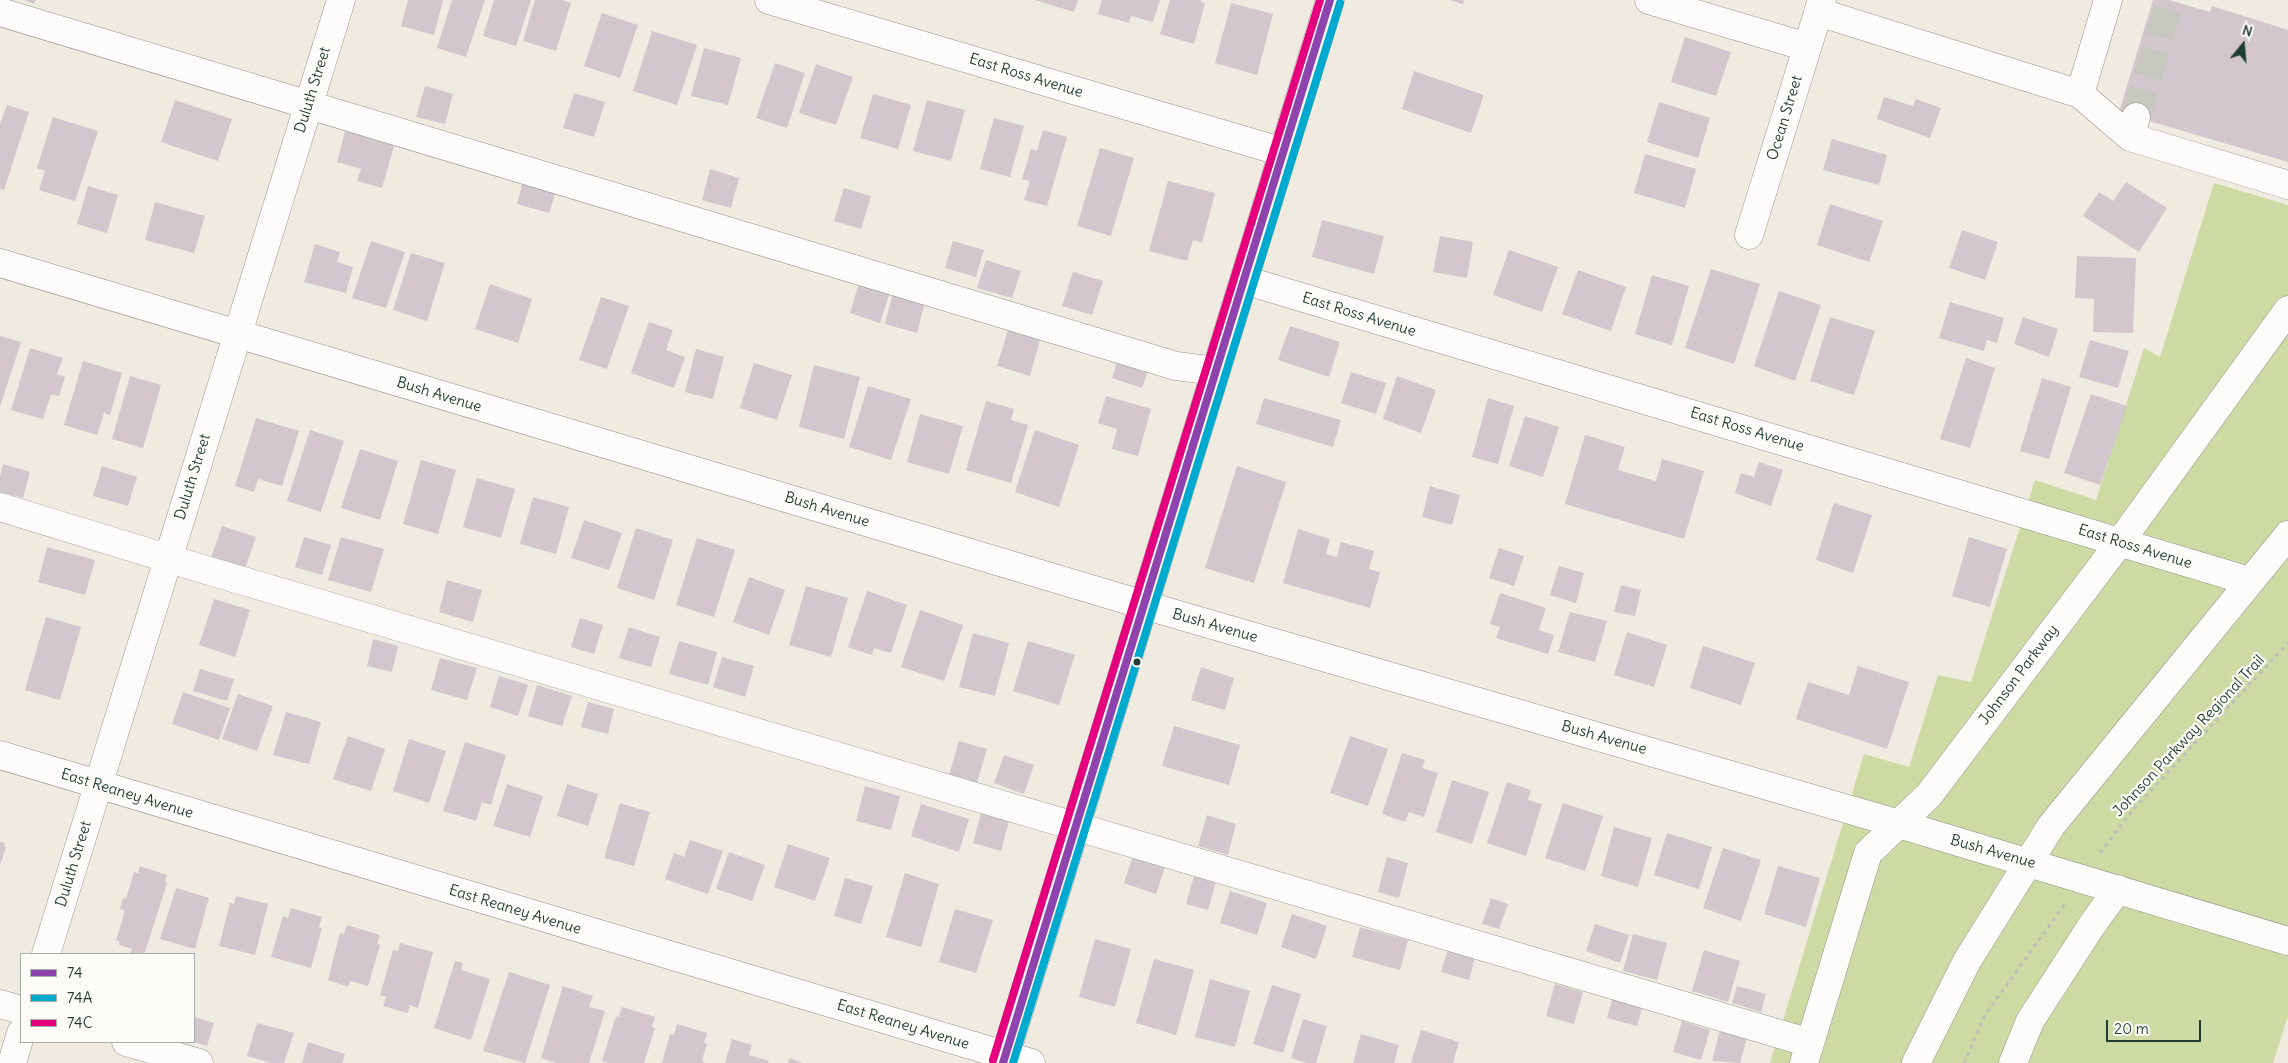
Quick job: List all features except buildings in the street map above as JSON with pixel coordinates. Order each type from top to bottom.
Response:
[{"type":"street","name":"Duluth Street","points":[[46,953],[341,0]]},
{"type":"street","name":"East Ross Avenue","points":[[769,0],[1283,152]]},
{"type":"street","points":[[1013,1060],[1076,826],[1330,0]]},
{"type":"street","points":[[1649,0],[1807,47]]},
{"type":"street","points":[[2080,94],[2108,0]]},
{"type":"street","points":[[1820,6],[2080,94],[2133,127],[2288,185]]},
{"type":"street","name":"Ocean Street","points":[[1748,235],[1820,6]]},
{"type":"street","points":[[0,12],[1176,366],[1216,371]]},
{"type":"street","name":"Bush Avenue","points":[[0,263],[1144,605],[1899,824],[2288,940]]},
{"type":"street","name":"East Ross Avenue","points":[[1244,280],[2249,582]]},
{"type":"street","name":"Johnson Parkway","points":[[1807,1053],[1868,853],[1929,795],[2120,542],[2288,310]]},
{"type":"street","points":[[0,507],[1076,826],[1807,1053]]},
{"type":"street","points":[[1916,1063],[1967,960],[2056,818],[2288,535]]},
{"type":"street","name":"East Reaney Avenue","points":[[0,756],[1013,1060]]},
{"type":"street","points":[[2013,1063],[2030,1022],[2092,925],[2118,889]]},
{"type":"street","points":[[0,1004],[20,1010]]},
{"type":"street","points":[[12,1063],[20,1036]]},
{"type":"street","points":[[129,1043],[199,1063]]},
{"type":"path","name":"Johnson Parkway Regional Trail","points":[[2106,844],[2132,811],[2288,644]]},
{"type":"path","points":[[1964,1063],[1985,1016],[2062,909]]},
{"type":"green space","points":[[2214,183],[2288,205],[2288,1016],[2273,1063],[1770,1063],[1864,754],[1909,767],[1938,675],[1971,682],[2035,480],[2096,500],[2144,348],[2160,357]]},
{"type":"tunnel","points":[[2136,117],[2170,0]]},
{"type":"transit line","name":"74C","points":[[993,1060],[1320,0]]},
{"type":"transit line","name":"74","points":[[1003,1063],[1330,0]]},
{"type":"transit line","name":"74A","points":[[1013,1063],[1340,3]]}]
